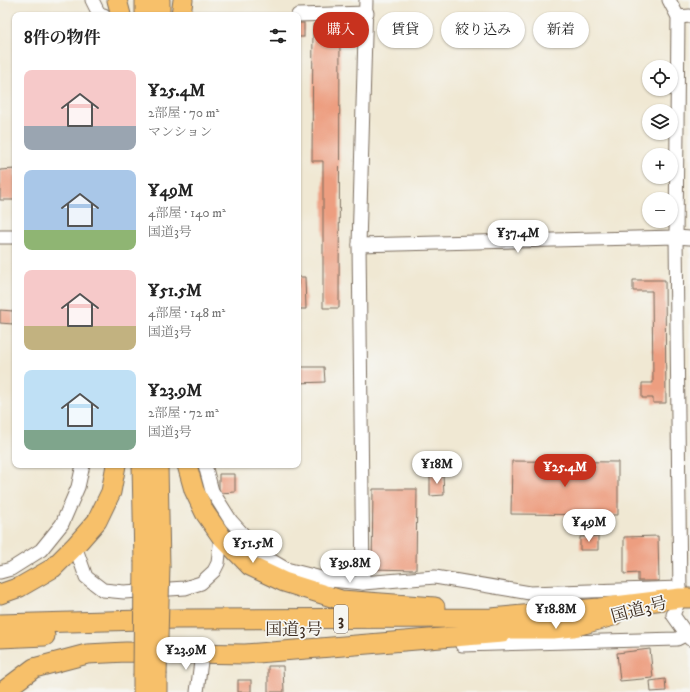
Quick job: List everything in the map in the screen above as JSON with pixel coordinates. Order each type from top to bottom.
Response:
[{"type":"highway","points":[[117,0],[120,12]]},
{"type":"highway","points":[[145,0],[145,12]]},
{"type":"highway","points":[[160,0],[160,12]]},
{"type":"highway","points":[[181,12],[183,0]]},
{"type":"highway","points":[[0,594],[20,587],[53,568],[75,546],[97,521],[111,492],[115,468]]},
{"type":"highway","points":[[142,468],[152,564]]},
{"type":"highway","points":[[150,684],[152,564],[158,468]]},
{"type":"highway","points":[[188,468],[194,490],[205,512],[221,536],[250,566],[284,582],[341,600],[417,605],[468,611],[491,618]]},
{"type":"highway","name":"国道3号","points":[[0,624],[177,620],[491,618],[600,608],[684,588]]},
{"type":"highway","name":"国道3号","points":[[0,638],[208,629],[553,629],[573,627],[684,588]]},
{"type":"highway","points":[[2,692],[34,668],[87,654],[126,652],[200,661],[245,654],[553,629]]},
{"type":"street","points":[[92,0],[98,12]]},
{"type":"street","points":[[426,640],[442,645],[677,639],[688,636],[674,615],[684,588],[676,237],[684,17],[669,0]]},
{"type":"street","points":[[301,15],[366,7],[359,245],[362,583]]},
{"type":"street","points":[[0,237],[12,237]]},
{"type":"street","points":[[359,245],[676,237],[690,238]]},
{"type":"street","points":[[0,572],[11,569],[42,550],[62,524],[78,487],[82,468]]},
{"type":"street","points":[[206,468],[212,491],[231,521],[262,555],[286,569],[329,580],[362,583],[435,577],[530,593],[684,588]]},
{"type":"street","points":[[75,546],[86,577],[103,590],[124,592],[185,588],[201,583],[214,571],[218,563],[221,536]]},
{"type":"street","points":[[197,692],[200,661]]},
{"type":"street","points":[[200,661],[200,692]]},
{"type":"building","points":[[301,23],[304,23],[304,37],[301,37]]},
{"type":"building","points":[[313,24],[313,48],[340,48],[339,308],[323,308],[323,161],[312,161]]},
{"type":"building","points":[[12,169],[12,200],[0,200],[0,170]]},
{"type":"building","points":[[301,277],[305,277],[306,309],[301,309]]},
{"type":"building","points":[[633,280],[665,280],[666,403],[653,403],[653,398],[642,398],[642,383],[653,383],[652,291],[633,291]]},
{"type":"building","points":[[0,310],[12,311],[12,324],[0,323]]},
{"type":"building","points":[[301,367],[324,367],[325,382],[301,383]]},
{"type":"building","points":[[512,461],[618,462],[618,515],[511,514]]},
{"type":"building","points":[[219,474],[235,474],[235,492],[219,493]]},
{"type":"building","points":[[443,474],[444,495],[430,496],[430,475]]},
{"type":"building","points":[[373,489],[417,489],[416,570],[372,569]]},
{"type":"building","points":[[598,536],[598,550],[580,550],[580,537]]},
{"type":"building","points":[[658,536],[659,581],[638,581],[638,573],[624,574],[624,537]]},
{"type":"building","points":[[650,649],[653,678],[620,681],[617,653]]},
{"type":"building","points":[[268,666],[283,666],[284,692],[268,692]]},
{"type":"building","points":[[665,679],[666,691],[651,692],[650,681]]},
{"type":"building","points":[[238,680],[251,680],[251,692],[238,692]]}]
